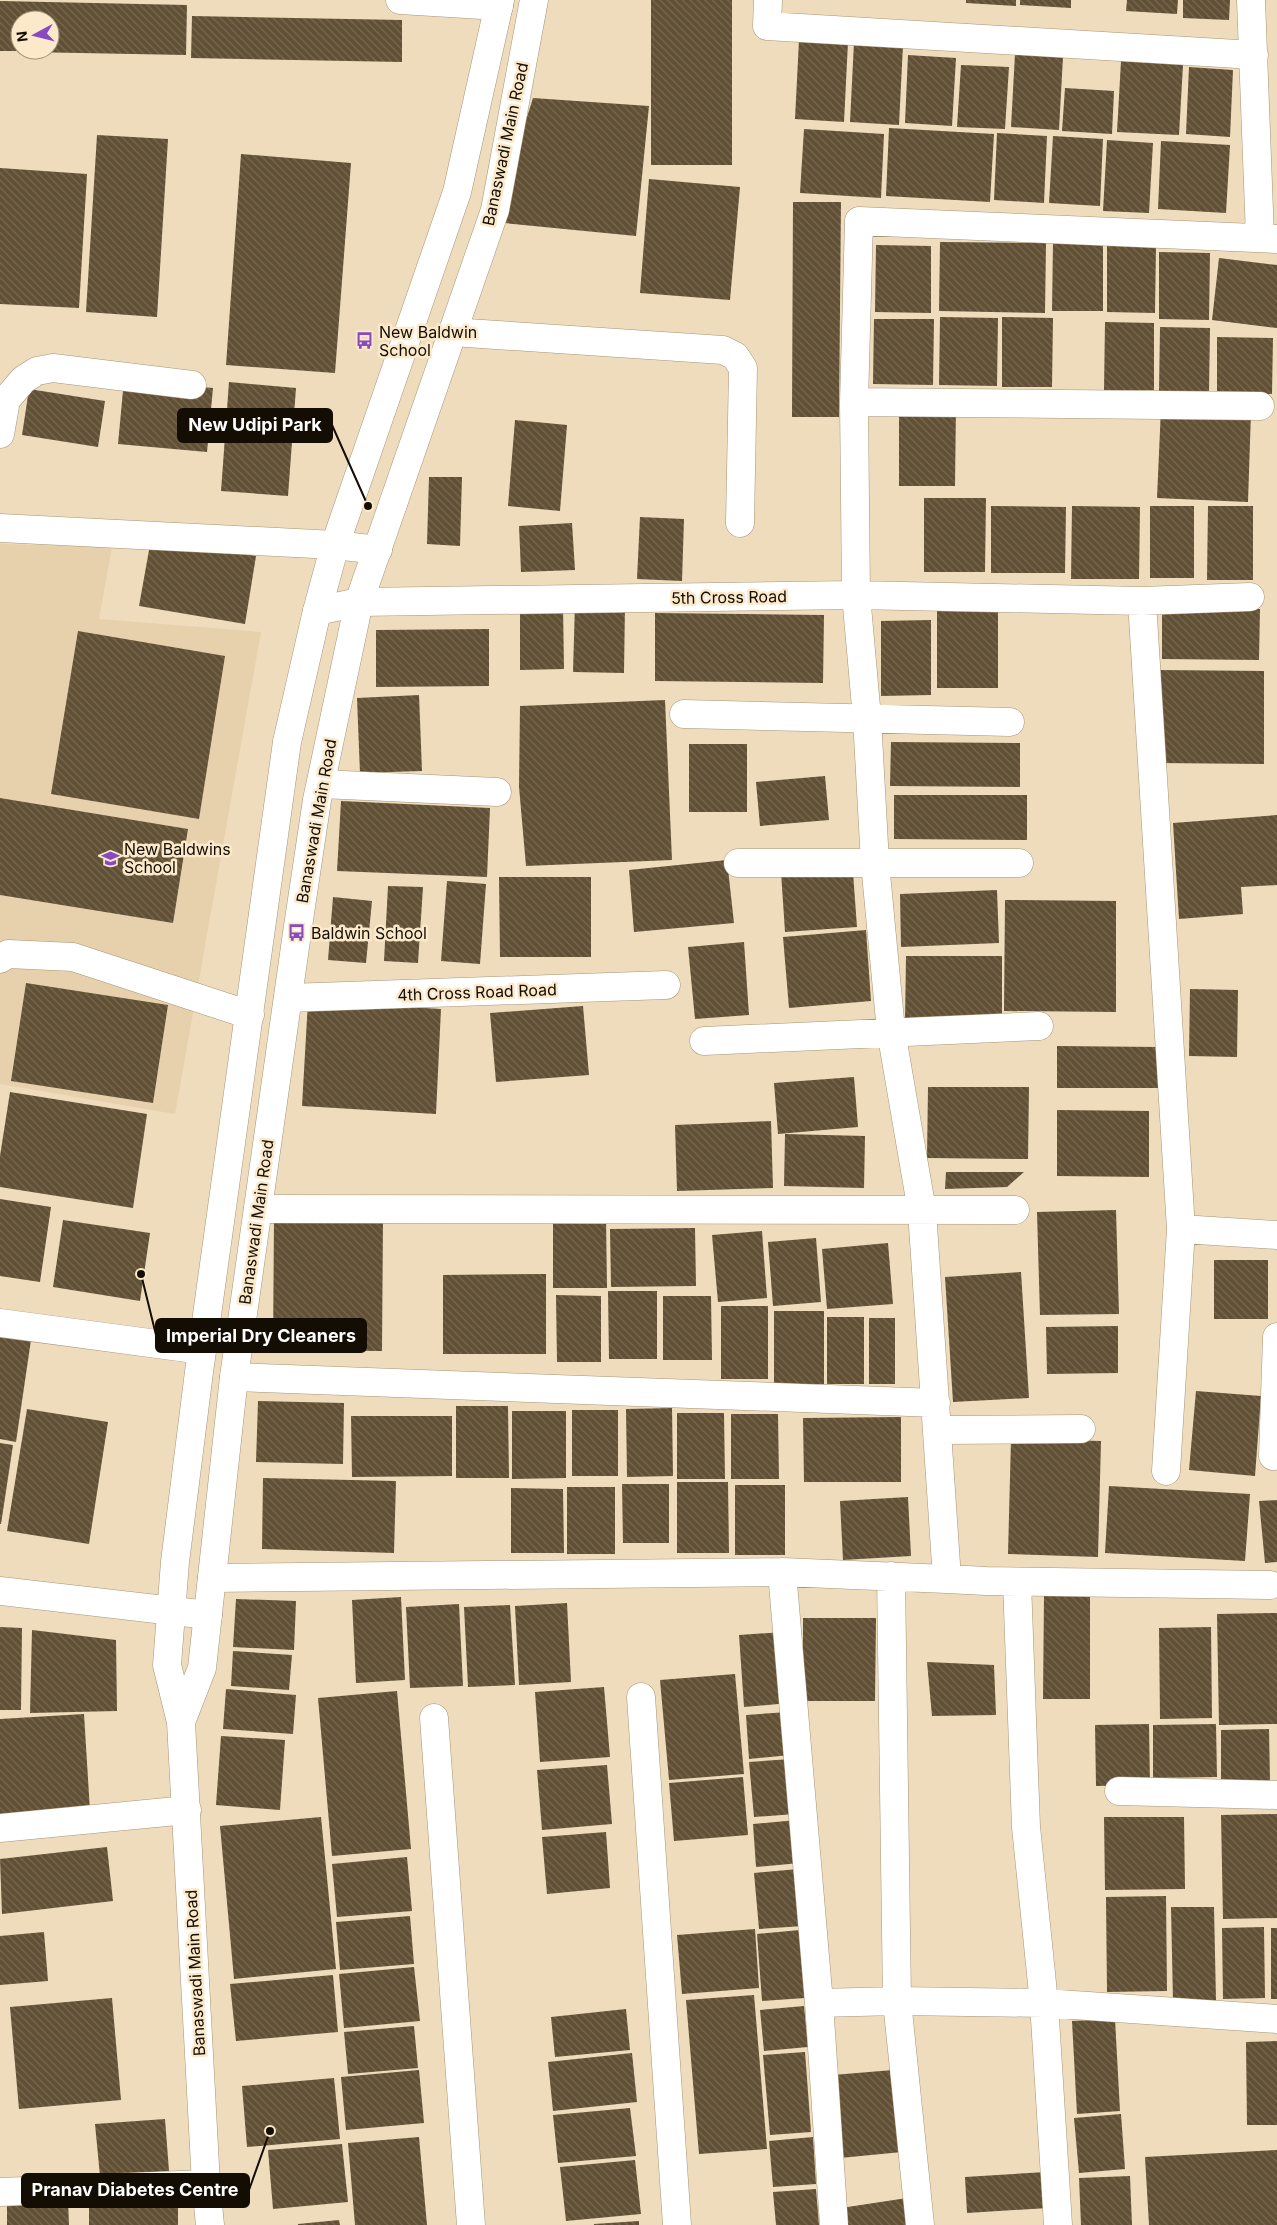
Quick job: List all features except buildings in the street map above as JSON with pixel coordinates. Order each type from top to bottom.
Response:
[{"type":"street","points":[[400,0],[500,3]]},
{"type":"street","name":"Banaswadi Main Road","points":[[181,1722],[202,1668],[234,1377],[288,998],[321,784],[359,602],[495,210],[534,0]]},
{"type":"street","points":[[768,0],[767,26],[1254,55]]},
{"type":"street","points":[[947,1579],[922,1212],[891,1031],[875,863],[867,718],[856,595],[854,402],[858,221],[1269,238],[1251,0]]},
{"type":"street","name":"Banaswadi Main Road","points":[[210,2225],[206,2184],[181,1722],[168,1664],[175,1562],[202,1350],[287,742],[317,611],[335,545],[457,192],[500,3]]},
{"type":"street","points":[[452,332],[722,350],[734,356],[743,368],[740,524]]},
{"type":"street","points":[[0,434],[6,400],[23,380],[37,371],[53,368],[192,385]]},
{"type":"street","points":[[854,402],[1260,406]]},
{"type":"street","points":[[0,528],[335,545],[378,550]]},
{"type":"street","name":"5th Cross Road","points":[[317,611],[359,602],[856,595],[1142,601],[1250,597]]},
{"type":"street","points":[[1142,601],[1181,1229],[1166,1471]]},
{"type":"street","points":[[684,714],[1010,722]]},
{"type":"street","points":[[321,784],[497,792]]},
{"type":"street","points":[[738,863],[1019,863]]},
{"type":"street","points":[[0,959],[8,954],[73,957],[250,1015]]},
{"type":"street","name":"4th Cross Road Road","points":[[288,998],[666,985]]},
{"type":"street","points":[[704,1041],[891,1031],[1039,1026]]},
{"type":"street","points":[[258,1209],[922,1212],[1015,1210]]},
{"type":"street","points":[[1181,1229],[1277,1234]]},
{"type":"street","points":[[0,1323],[202,1350]]},
{"type":"street","points":[[1273,1456],[1277,1337]]},
{"type":"street","points":[[234,1377],[936,1402]]},
{"type":"street","points":[[938,1430],[1081,1429]]},
{"type":"street","points":[[212,1578],[782,1572],[1017,1582],[1270,1585]]},
{"type":"street","points":[[782,1572],[819,2002],[834,2225]]},
{"type":"street","points":[[891,1576],[897,2001],[920,2225]]},
{"type":"street","points":[[1017,1582],[1026,1827],[1044,2003],[1058,2225]]},
{"type":"street","points":[[0,1591],[208,1615]]},
{"type":"street","points":[[641,1697],[677,2225]]},
{"type":"street","points":[[434,1718],[471,2225]]},
{"type":"street","points":[[1119,1791],[1277,1794]]},
{"type":"street","points":[[0,1828],[187,1810]]},
{"type":"street","points":[[819,2002],[1044,2003],[1277,2019]]},
{"type":"street","points":[[0,2192],[206,2184]]},
{"type":"shaded area","name":"New Baldwins School","points":[[0,544],[112,547],[99,619],[261,632],[175,1114],[0,1084]]},
{"type":"place","name":"New Baldwin School","points":[[365,341]]},
{"type":"place","name":"New Udipi Park","points":[[368,506]]},
{"type":"place","name":"New Baldwins School","points":[[110,858]]},
{"type":"place","name":"Baldwin School","points":[[297,933]]},
{"type":"place","name":"Imperial Dry Cleaners","points":[[141,1274]]},
{"type":"place","name":"Pranav Diabetes Centre","points":[[270,2131]]}]
